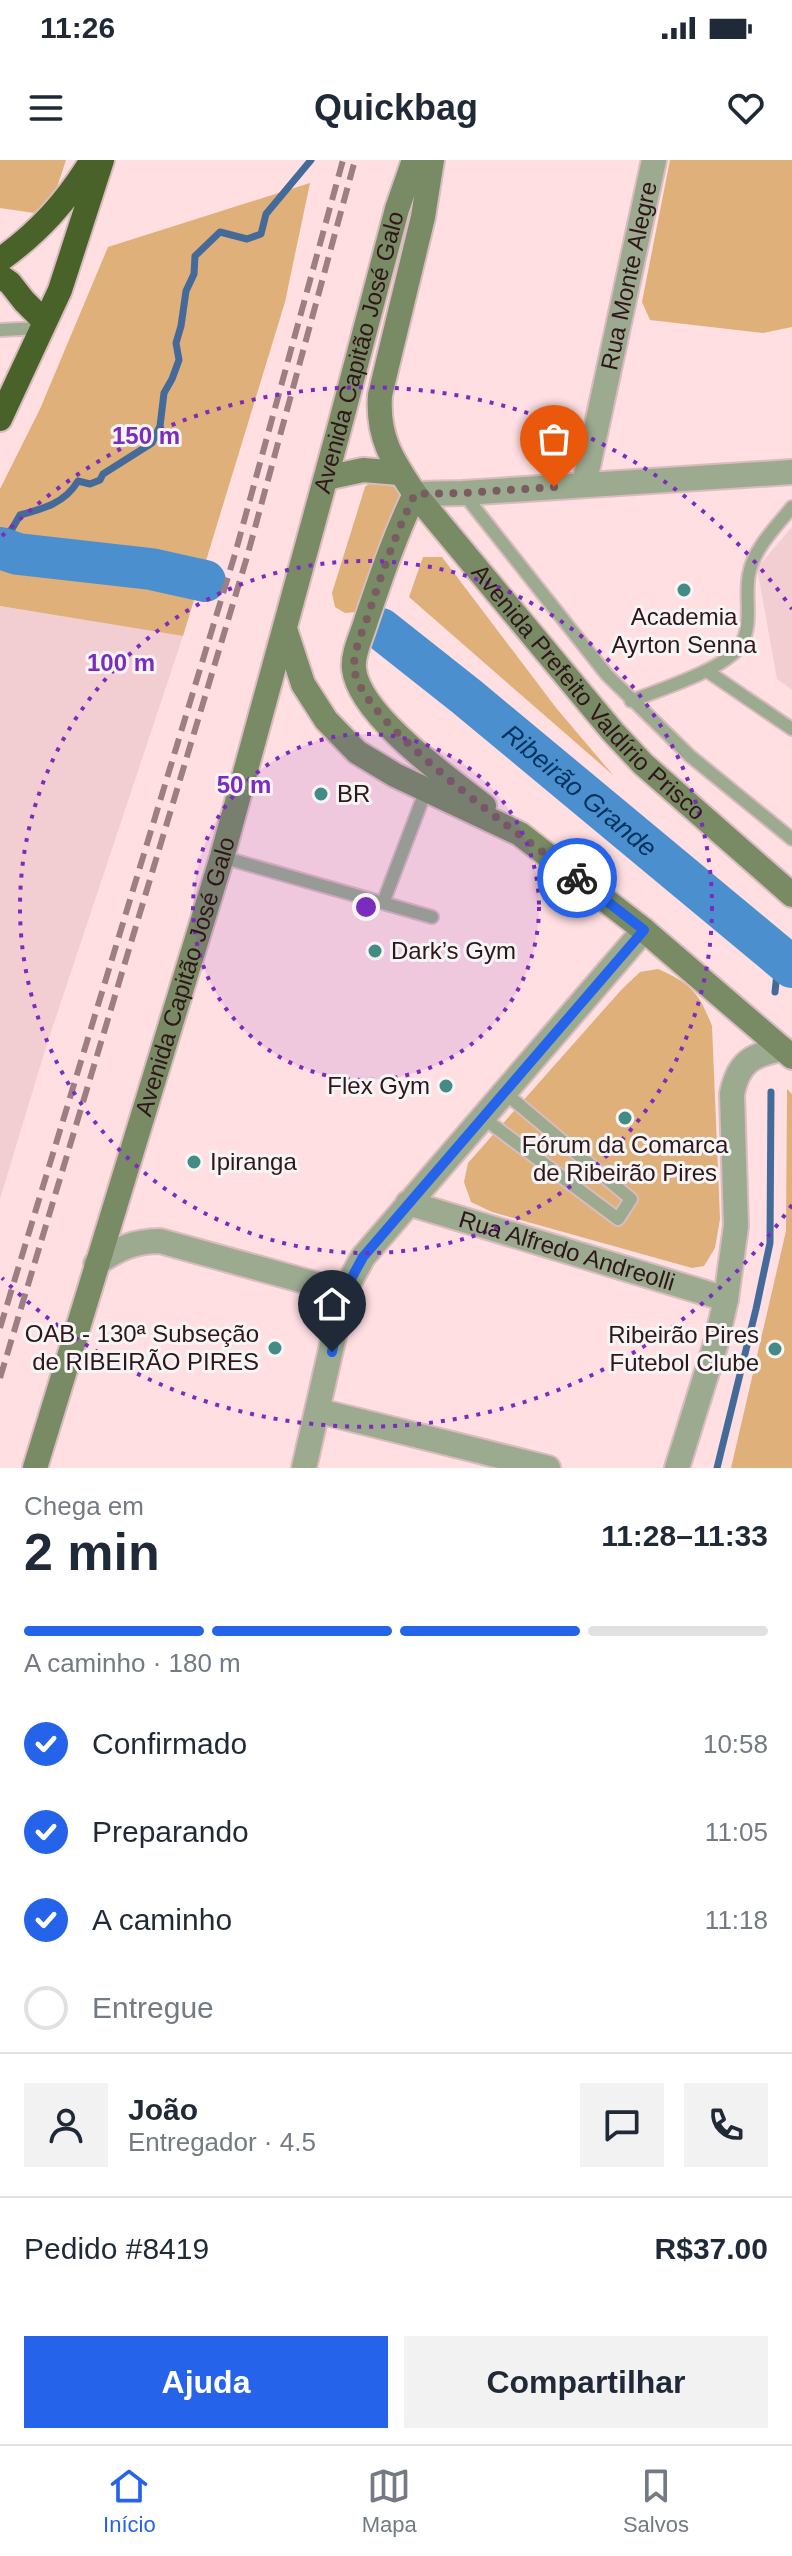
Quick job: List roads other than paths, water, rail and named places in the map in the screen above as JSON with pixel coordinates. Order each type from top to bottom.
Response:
[{"type":"highway","points":[[0,260],[26,242],[71,195],[92,160]]},
{"type":"highway","points":[[0,419],[60,290],[102,160]]},
{"type":"highway","points":[[0,276],[10,283],[43,325]]},
{"type":"main road","name":"Avenida Capitão José Galo","points":[[35,1468],[222,857],[397,209],[414,160]]},
{"type":"main road","name":"Avenida Capitão José Galo","points":[[400,473],[383,439],[378,419],[380,395],[423,217],[432,160]]},
{"type":"main road","points":[[326,478],[363,470],[400,473]]},
{"type":"main road","name":"Avenida Prefeito Valdírio Prisco","points":[[400,473],[613,732],[643,764],[792,895]]},
{"type":"main road","points":[[415,494],[395,534],[358,646],[354,668],[376,711],[424,759],[644,930],[788,1053]]},
{"type":"main road","points":[[395,534],[435,517]]},
{"type":"main road","points":[[285,629],[303,684],[326,720],[357,752],[395,775],[520,834]]},
{"type":"street","name":"Rua Monte Alegre","points":[[584,485],[654,160]]},
{"type":"street","points":[[415,494],[792,472]]},
{"type":"street","points":[[304,1468],[344,1292],[363,1257],[644,930]]},
{"type":"street","points":[[677,1468],[716,1343],[726,1299],[736,1226],[732,1094],[735,1080],[748,1061],[765,1053],[788,1053]]},
{"type":"street","name":"Rua Alfredo Andreolli","points":[[408,1203],[726,1299]]},
{"type":"street","points":[[96,1264],[124,1246],[141,1241],[160,1241],[344,1292]]},
{"type":"street","points":[[319,1411],[548,1468]]},
{"type":"lane","points":[[0,330],[43,325]]},
{"type":"lane","points":[[463,493],[631,701],[690,756],[792,839]]},
{"type":"lane","points":[[631,701],[707,671],[739,649],[747,632],[748,575],[754,560],[792,507]]},
{"type":"lane","points":[[707,671],[792,729]]},
{"type":"lane","points":[[383,903],[426,790]]},
{"type":"lane","points":[[222,857],[432,917]]},
{"type":"lane","points":[[482,1117],[618,1219],[631,1199],[504,1092]]},
{"type":"waterway","points":[[0,539],[12,529],[20,515],[60,500],[78,481],[90,484],[100,480],[103,474],[152,443],[160,426],[164,393],[179,360],[176,343],[186,291],[194,274],[195,256],[220,232],[247,239],[261,234],[266,214],[311,160]]},
{"type":"waterway","name":"Ribeirão Grande","points":[[0,548],[18,554],[151,569],[205,581]]},
{"type":"waterway","name":"Ribeirão Grande","points":[[381,629],[792,967]]},
{"type":"waterway","name":"Ribeirão Grande","points":[[775,992],[779,954]]},
{"type":"waterway","name":"Ribeirão Grande","points":[[717,1468],[770,1243],[771,1092]]},
{"type":"railway","points":[[0,1328],[235,554],[343,160]]},
{"type":"railway","points":[[0,1378],[247,557],[355,160]]},
{"type":"place","name":"Academia Ayrton Senna","points":[[684,590]]},
{"type":"place","name":"BR","points":[[321,794]]},
{"type":"place","name":"Dark’s Gym","points":[[375,951]]},
{"type":"place","name":"Flex Gym","points":[[446,1086]]},
{"type":"place","name":"Fórum da Comarca de Ribeirão Pires","points":[[625,1118]]},
{"type":"place","name":"Ipiranga","points":[[194,1162]]},
{"type":"place","name":"OAB - 130ª Subseção de RIBEIRÃO PIRES","points":[[275,1348]]},
{"type":"place","name":"Ribeirão Pires Futebol Clube","points":[[775,1349]]}]
